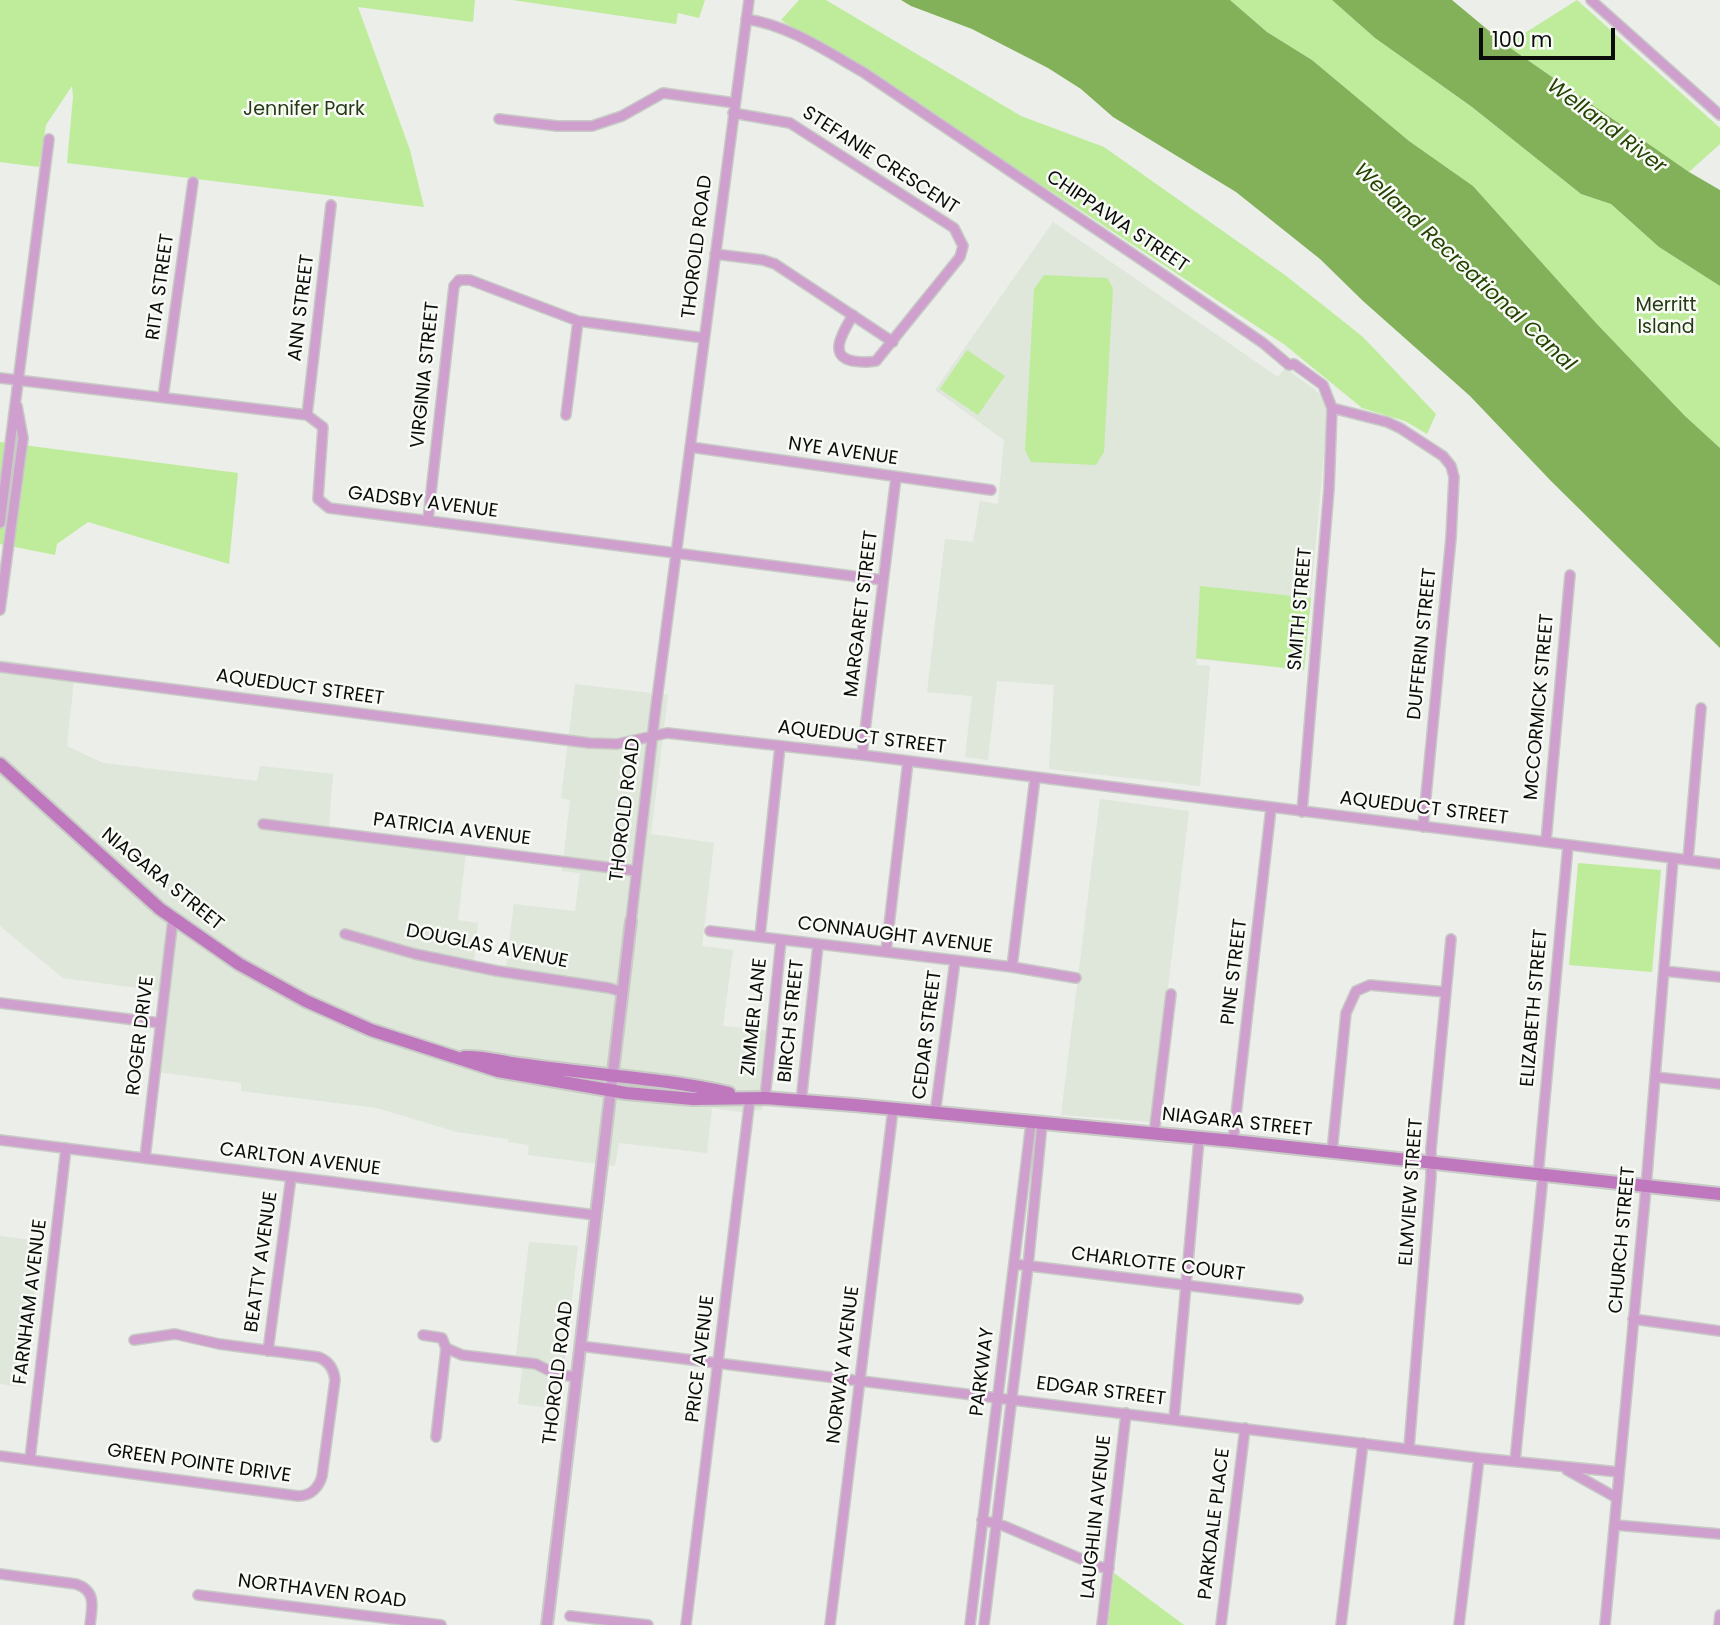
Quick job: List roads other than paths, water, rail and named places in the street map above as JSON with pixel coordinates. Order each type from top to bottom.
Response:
[{"type":"main road","name":"NIAGARA STREET","points":[[0,764],[5,774],[121,876],[173,919],[239,964],[306,1001],[371,1030],[498,1072],[610,1090],[693,1099],[765,1098],[893,1109],[1233,1141],[1720,1194]]},
{"type":"main road","name":"NIAGARA STREET","points":[[457,1057],[484,1056],[525,1065],[695,1085],[750,1098]]},
{"type":"street","name":"THOROLD ROAD","points":[[547,1625],[652,737],[749,0]]},
{"type":"street","points":[[1591,0],[1720,115]]},
{"type":"street","name":"CHIPPAWA STREET","points":[[746,19],[767,22],[817,46],[911,102],[1264,343],[1289,365],[1294,364],[1303,370],[1323,385],[1332,408]]},
{"type":"street","name":"STEFANIE CRESCENT","points":[[499,119],[556,126],[592,126],[635,110],[660,94],[734,108],[790,123],[954,228],[963,246],[960,257],[925,298],[881,358],[870,363],[842,356],[839,343],[853,315]]},
{"type":"street","points":[[0,523],[49,139]]},
{"type":"street","name":"RITA STREET","points":[[163,397],[193,182]]},
{"type":"street","name":"ANN STREET","points":[[307,415],[331,205]]},
{"type":"street","points":[[715,254],[775,264],[893,342]]},
{"type":"street","name":"VIRGINIA STREET","points":[[428,520],[454,286],[459,280],[470,280],[578,321],[704,338]]},
{"type":"street","points":[[566,415],[578,321]]},
{"type":"street","points":[[0,378],[307,415]]},
{"type":"street","points":[[0,610],[23,438],[15,401]]},
{"type":"street","name":"DUFFERIN STREET","points":[[1332,408],[1399,428],[1443,456],[1451,466],[1455,483],[1423,827]]},
{"type":"street","name":"SMITH STREET","points":[[1301,812],[1329,489],[1332,408]]},
{"type":"street","name":"GADSBY AVENUE","points":[[307,415],[323,427],[317,499],[330,508],[883,580]]},
{"type":"street","name":"NYE AVENUE","points":[[690,447],[991,490]]},
{"type":"street","name":"MARGARET STREET","points":[[862,755],[896,477]]},
{"type":"street","name":"MCCORMICK STREET","points":[[1546,841],[1570,575]]},
{"type":"street","name":"AQUEDUCT STREET","points":[[0,667],[589,743],[617,744],[667,733],[862,755],[1720,864]]},
{"type":"street","points":[[1688,860],[1701,708]]},
{"type":"street","points":[[760,936],[780,747]]},
{"type":"street","points":[[886,952],[908,761]]},
{"type":"street","points":[[1012,967],[1035,778]]},
{"type":"street","name":"PINE STREET","points":[[1233,1141],[1271,808]]},
{"type":"street","name":"PATRICIA AVENUE","points":[[263,824],[637,871]]},
{"type":"street","name":"ELIZABETH STREET","points":[[1514,1461],[1568,845]]},
{"type":"street","name":"CHURCH STREET","points":[[1605,1625],[1673,859]]},
{"type":"street","name":"ROGER DRIVE","points":[[145,1158],[173,919]]},
{"type":"street","name":"CONNAUGHT AVENUE","points":[[710,931],[1012,967],[1076,978]]},
{"type":"street","name":"DOUGLAS AVENUE","points":[[345,934],[415,954],[623,992]]},
{"type":"street","name":"ELMVIEW STREET","points":[[1409,1448],[1444,992],[1451,939]]},
{"type":"street","name":"ZIMMER LANE","points":[[765,1098],[781,940]]},
{"type":"street","name":"BIRCH STREET","points":[[801,1102],[818,945]]},
{"type":"street","name":"CEDAR STREET","points":[[936,1114],[955,961]]},
{"type":"street","points":[[1664,971],[1720,977]]},
{"type":"street","points":[[1332,1152],[1346,1013],[1354,994],[1360,987],[1377,985],[1444,992]]},
{"type":"street","points":[[1154,1134],[1171,995]]},
{"type":"street","points":[[0,1003],[160,1023]]},
{"type":"street","points":[[1655,1077],[1720,1084]]},
{"type":"street","name":"PRICE AVENUE","points":[[686,1625],[750,1098]]},
{"type":"street","name":"NORWAY AVENUE","points":[[830,1625],[893,1109]]},
{"type":"street","name":"PARKWAY","points":[[970,1625],[1014,1264],[1037,1124]]},
{"type":"street","name":"PARKWAY","points":[[984,1625],[1028,1266],[1037,1124]]},
{"type":"street","points":[[1174,1419],[1199,1139]]},
{"type":"street","name":"CARLTON AVENUE","points":[[0,1140],[595,1215]]},
{"type":"street","name":"FARNHAM AVENUE","points":[[30,1459],[66,1148]]},
{"type":"street","name":"BEATTY AVENUE","points":[[268,1351],[291,1177]]},
{"type":"street","name":"CHARLOTTE COURT","points":[[1014,1264],[1298,1298]]},
{"type":"street","points":[[1633,1319],[1720,1331]]},
{"type":"street","name":"GREEN POINTE DRIVE","points":[[0,1456],[298,1496],[309,1494],[318,1486],[322,1476],[335,1380],[327,1361],[318,1357],[219,1344],[176,1334],[134,1340]]},
{"type":"street","points":[[423,1335],[442,1338],[446,1348],[436,1437]]},
{"type":"street","name":"EDGAR STREET","points":[[580,1346],[1479,1458],[1619,1472]]},
{"type":"street","points":[[446,1348],[462,1355],[536,1364],[556,1374],[576,1377]]},
{"type":"street","name":"LAUGHLIN AVENUE","points":[[1102,1625],[1126,1413]]},
{"type":"street","name":"PARKDALE PLACE","points":[[1221,1625],[1245,1428]]},
{"type":"street","points":[[1341,1625],[1363,1443]]},
{"type":"street","points":[[1460,1625],[1479,1458]]},
{"type":"street","points":[[1563,1468],[1617,1498]]},
{"type":"street","points":[[982,1520],[997,1523],[1100,1567],[1109,1568]]},
{"type":"street","points":[[1615,1525],[1720,1534]]},
{"type":"street","points":[[0,1574],[85,1587],[93,1600],[90,1625]]},
{"type":"street","name":"NORTHAVEN ROAD","points":[[198,1595],[441,1625]]},
{"type":"street","points":[[1719,1625],[1720,1615]]},
{"type":"street","points":[[570,1616],[648,1625]]},
{"type":"water","name":"Welland Recreational Canal","points":[[901,0],[1230,0],[1267,32],[1312,60],[1409,141],[1473,186],[1596,323],[1685,416],[1720,448],[1720,648],[1551,481],[1470,396],[1320,259],[1236,192],[1113,117],[1081,89],[1048,68],[972,29]]},
{"type":"water","name":"Welland River","points":[[1332,0],[1452,0],[1506,45],[1689,172],[1720,190],[1720,286],[1659,247],[1611,204],[1581,194],[1472,107],[1375,38]]},
{"type":"park label","name":"Jennifer Park","points":[[304,110]]},
{"type":"park label","name":"Merritt Island","points":[[1666,317]]}]
